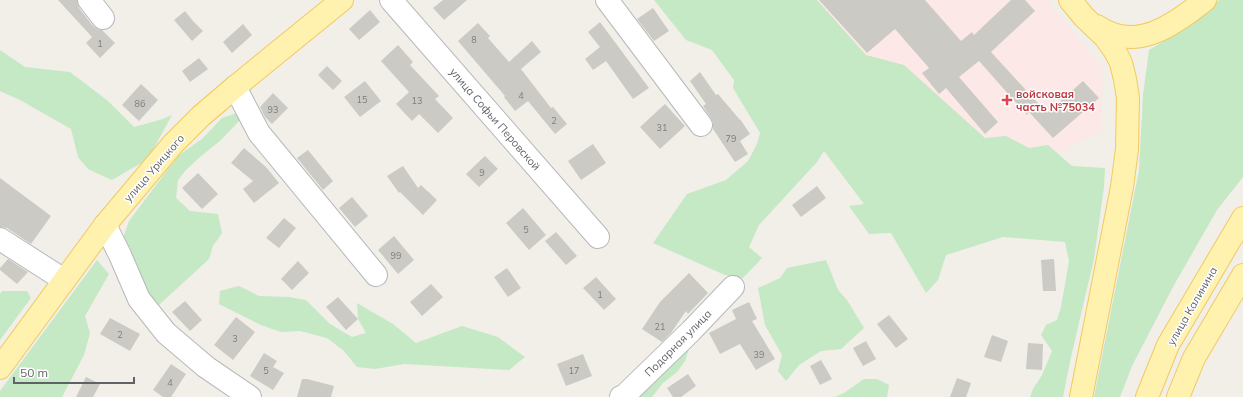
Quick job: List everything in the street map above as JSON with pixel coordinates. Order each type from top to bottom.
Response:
[{"type":"main road","name":"улица Урицкого","points":[[0,368],[105,225],[173,144],[201,116],[342,0]]},
{"type":"main road","points":[[1070,0],[1084,17],[1105,37],[1115,50],[1121,63],[1128,98],[1127,149],[1122,187],[1080,397]]},
{"type":"main road","points":[[1084,17],[1114,34],[1126,37],[1139,37],[1154,33],[1168,26],[1185,16],[1205,0]]},
{"type":"main road","name":"улица Калинина","points":[[1147,397],[1168,345],[1243,218]]},
{"type":"main road","points":[[1178,397],[1194,358],[1243,275]]},
{"type":"street","points":[[89,0],[103,18]]},
{"type":"street","name":"улица Софьи Перовской","points":[[392,0],[598,237]]},
{"type":"street","points":[[607,0],[701,125]]},
{"type":"street","points":[[235,88],[259,133],[376,275]]},
{"type":"street","points":[[105,225],[120,254],[139,300],[166,333],[206,367],[250,397]]},
{"type":"street","points":[[0,238],[64,280]]},
{"type":"street","name":"Подарная улица","points":[[621,397],[624,396],[680,342],[733,287]]},
{"type":"shaded area","name":"войсковая часть №75034","points":[[815,0],[1047,0],[1103,69],[1101,131],[1012,179],[867,59]]},
{"type":"green space","points":[[654,0],[817,0],[866,55],[904,65],[985,138],[1006,136],[1029,148],[1048,145],[1072,166],[1105,168],[1104,187],[1094,259],[1063,397],[1030,397],[1042,375],[1052,351],[1041,335],[1046,325],[1057,320],[1061,307],[1069,261],[1065,242],[1003,237],[946,255],[938,280],[926,293],[891,233],[869,234],[849,206],[864,204],[824,151],[817,162],[759,225],[749,247],[762,258],[743,278],[725,275],[653,243],[687,194],[726,180],[748,161],[757,144],[760,133],[733,88],[734,80],[712,50],[686,40]]},
{"type":"green space","points":[[1219,0],[1243,0],[1243,177],[1217,210],[1174,285],[1132,366],[1120,397],[1094,397],[1139,170],[1143,95],[1149,50],[1181,31]]},
{"type":"green space","points":[[0,50],[25,67],[70,72],[108,101],[134,127],[172,115],[148,159],[112,180],[88,169],[78,157],[71,129],[20,100],[0,91]]},
{"type":"green space","points":[[251,89],[251,102],[240,120],[221,140],[186,170],[178,180],[176,198],[190,211],[218,214],[222,233],[213,246],[209,259],[159,305],[148,301],[122,241],[129,221],[178,156],[203,138],[222,118],[237,113],[245,93]]},
{"type":"green space","points":[[97,260],[109,274],[85,316],[90,333],[84,355],[62,397],[0,397],[0,391]]},
{"type":"green space","points":[[826,260],[838,290],[847,300],[864,328],[841,349],[821,351],[799,365],[786,381],[778,371],[782,355],[765,325],[758,288],[780,278],[787,268]]},
{"type":"green space","points":[[239,286],[259,296],[289,297],[306,300],[330,324],[352,337],[366,333],[358,319],[357,303],[393,324],[416,343],[462,326],[498,337],[525,357],[509,370],[404,364],[375,369],[357,367],[343,350],[327,338],[300,331],[281,332],[261,325],[219,304],[220,291]]},
{"type":"green space","points":[[2,291],[27,291],[31,298],[0,340],[0,294]]},
{"type":"green space","points":[[681,347],[689,349],[685,361],[677,372],[663,383],[652,397],[630,397]]},
{"type":"green space","points":[[864,379],[877,379],[889,385],[887,397],[835,397],[844,393]]},
{"type":"building","points":[[58,0],[77,0],[79,8],[93,26],[102,30],[115,43],[100,58],[86,43],[92,37]]},
{"type":"building","points":[[443,0],[467,0],[444,20],[433,8]]},
{"type":"building","points":[[819,0],[925,0],[961,41],[972,32],[974,35],[1011,0],[1025,0],[1035,11],[991,52],[1047,113],[1083,81],[1099,98],[1053,138],[1029,112],[1027,115],[979,61],[959,77],[998,122],[985,134],[946,88],[939,94],[922,73],[929,68],[895,29],[867,53]]},
{"type":"building","points":[[653,8],[669,31],[654,41],[637,19]]},
{"type":"building","points":[[370,10],[380,22],[359,40],[349,29]]},
{"type":"building","points":[[185,11],[203,31],[192,41],[174,20]]},
{"type":"building","points":[[600,22],[649,88],[633,99],[606,61],[593,70],[585,59],[600,47],[588,32]]},
{"type":"building","points":[[478,23],[490,36],[488,38],[509,62],[532,41],[541,52],[521,69],[551,108],[553,107],[567,124],[555,134],[528,101],[515,111],[504,97],[505,96],[458,41]]},
{"type":"building","points":[[243,24],[252,35],[232,53],[223,42]]},
{"type":"building","points":[[398,45],[413,62],[410,65],[439,96],[435,99],[453,118],[438,133],[419,114],[412,121],[396,104],[409,92],[381,61]]},
{"type":"building","points":[[199,58],[208,69],[190,82],[182,71]]},
{"type":"building","points":[[327,66],[342,81],[333,90],[318,75]]},
{"type":"building","points":[[700,72],[716,95],[718,94],[740,119],[750,134],[740,141],[748,154],[735,162],[713,129],[711,118],[703,106],[706,104],[690,81]]},
{"type":"building","points":[[365,81],[381,101],[360,117],[344,97]]},
{"type":"building","points":[[141,84],[158,100],[139,121],[122,105]]},
{"type":"building","points":[[273,93],[288,108],[272,124],[265,117],[260,107]]},
{"type":"building","points":[[665,104],[685,126],[660,149],[640,127]]},
{"type":"building","points":[[593,144],[606,163],[581,180],[568,161]]},
{"type":"building","points":[[244,148],[266,167],[279,183],[254,203],[243,189],[253,181],[231,163]]},
{"type":"building","points":[[308,150],[333,181],[323,190],[297,158]]},
{"type":"building","points":[[485,156],[498,169],[479,187],[466,174]]},
{"type":"building","points":[[403,166],[418,188],[421,185],[437,200],[423,215],[400,192],[399,193],[387,176]]},
{"type":"building","points":[[198,173],[218,194],[202,209],[182,188]]},
{"type":"building","points":[[0,178],[51,216],[31,244],[7,228],[0,227]]},
{"type":"building","points":[[817,186],[826,198],[801,217],[792,205]]},
{"type":"building","points":[[352,197],[368,216],[355,227],[339,208]]},
{"type":"building","points":[[523,208],[546,235],[529,250],[506,223]]},
{"type":"building","points":[[284,218],[296,228],[279,248],[266,238]]},
{"type":"building","points":[[556,232],[577,256],[566,265],[545,241]]},
{"type":"building","points":[[394,236],[414,260],[398,274],[378,250]]},
{"type":"building","points":[[8,259],[28,272],[17,284],[0,270]]},
{"type":"building","points":[[1054,259],[1056,291],[1043,291],[1041,260]]},
{"type":"building","points":[[298,261],[309,273],[292,290],[281,279]]},
{"type":"building","points":[[507,268],[521,288],[508,297],[494,277]]},
{"type":"building","points":[[689,273],[708,293],[688,314],[686,311],[671,333],[662,342],[642,329],[660,302]]},
{"type":"building","points":[[596,277],[616,299],[604,310],[583,288]]},
{"type":"building","points":[[431,284],[443,297],[422,316],[410,302]]},
{"type":"building","points":[[338,297],[358,319],[346,330],[326,307]]},
{"type":"building","points":[[185,301],[202,320],[190,331],[172,312]]},
{"type":"building","points":[[749,302],[757,319],[752,321],[775,359],[756,370],[740,344],[720,354],[709,333],[736,319],[732,310]]},
{"type":"building","points":[[889,315],[908,339],[896,348],[877,324]]},
{"type":"building","points":[[236,317],[255,332],[233,360],[214,345]]},
{"type":"building","points":[[110,318],[140,334],[130,351],[100,334]]},
{"type":"building","points":[[992,335],[1008,341],[1001,362],[984,357]]},
{"type":"building","points":[[866,341],[876,359],[863,366],[853,348]]},
{"type":"building","points":[[1028,343],[1043,344],[1042,370],[1026,369]]},
{"type":"building","points":[[264,353],[277,361],[273,367],[284,373],[273,390],[250,376]]},
{"type":"building","points":[[583,354],[592,376],[566,386],[557,364]]},
{"type":"building","points":[[821,360],[832,379],[820,385],[810,366]]},
{"type":"building","points":[[171,364],[186,374],[171,397],[163,397],[153,390]]},
{"type":"building","points":[[688,374],[696,386],[681,397],[673,397],[667,388]]},
{"type":"building","points":[[86,377],[100,384],[93,397],[76,397]]},
{"type":"building","points":[[957,378],[971,383],[966,397],[950,397]]},
{"type":"building","points":[[302,379],[334,386],[331,397],[297,397]]},
{"type":"place","name":"войсковая часть №75034","points":[[1007,100]]}]
